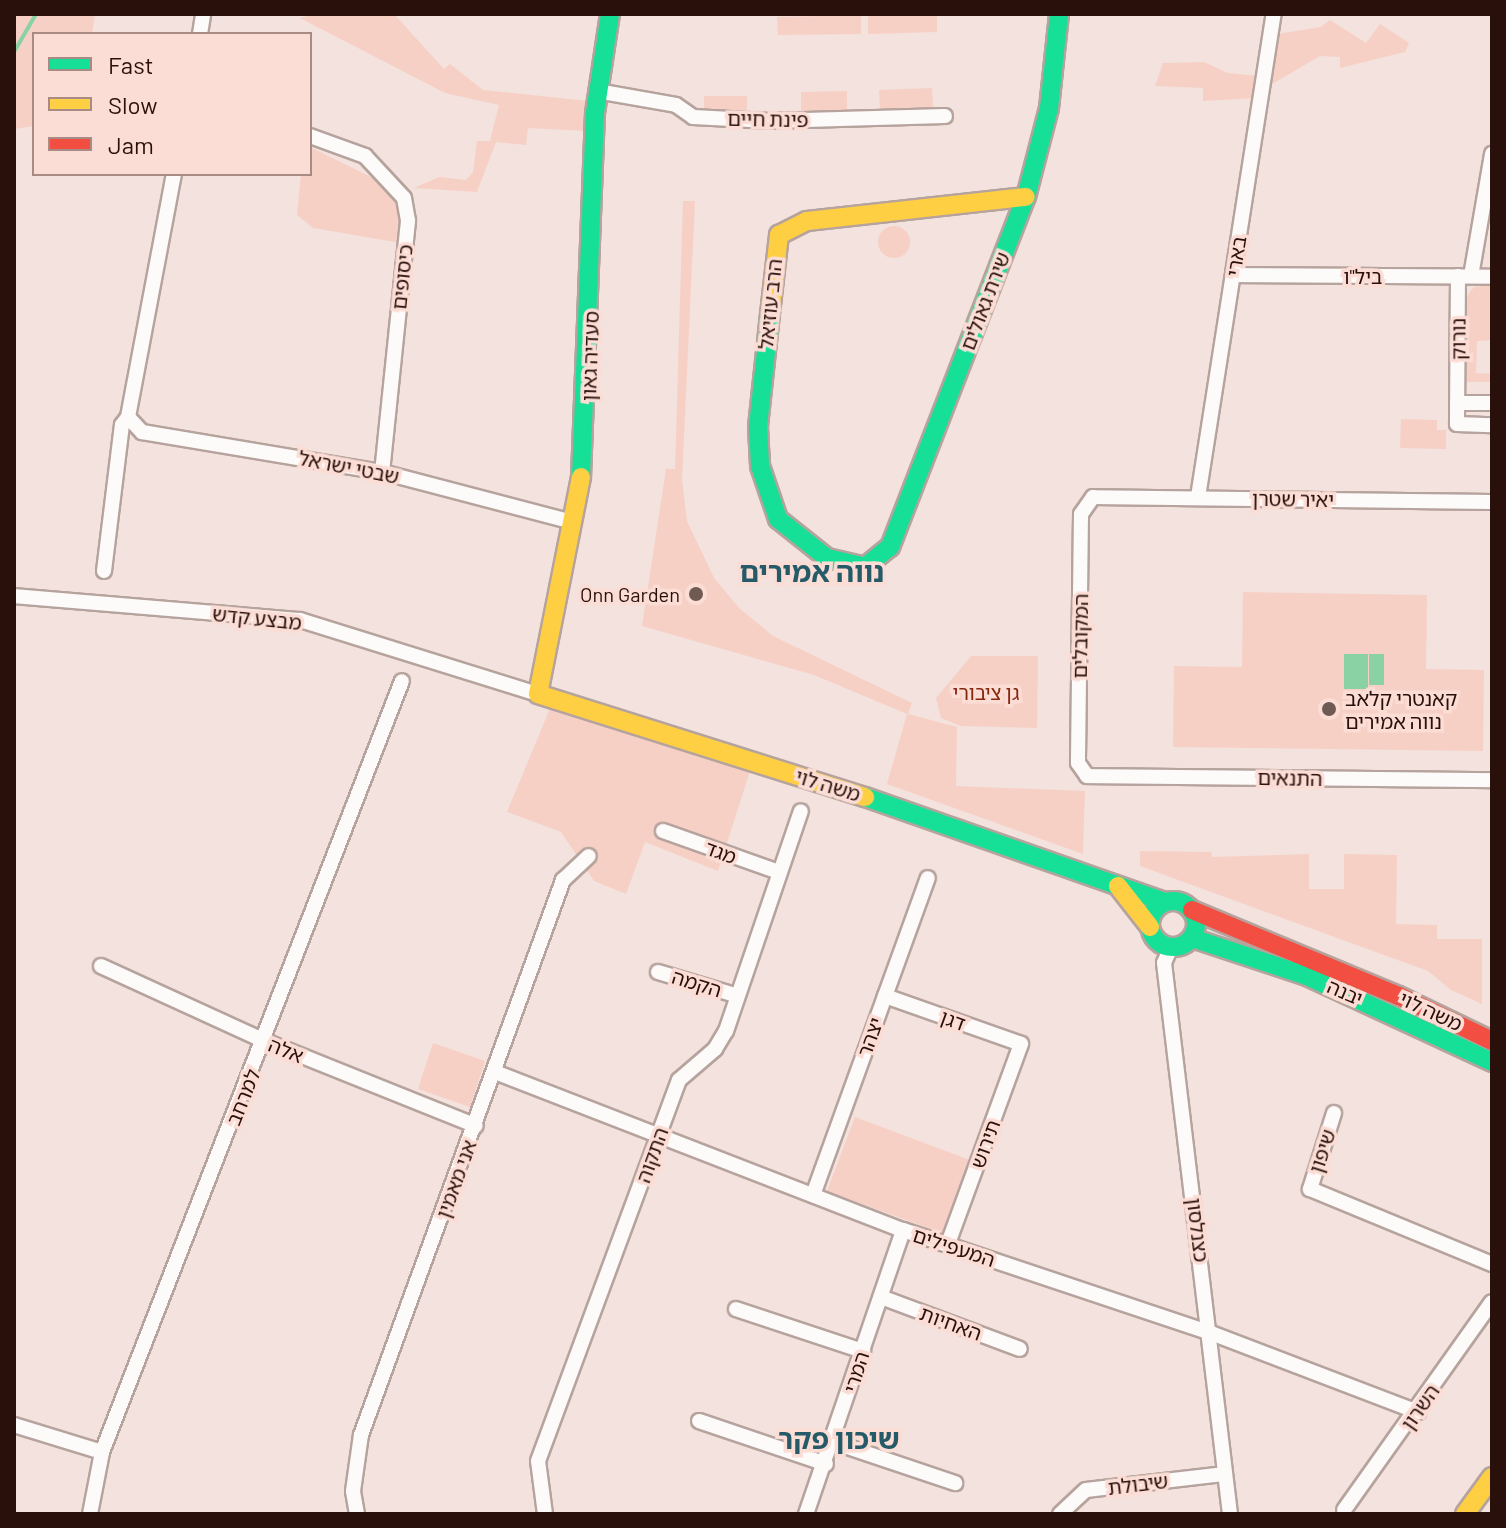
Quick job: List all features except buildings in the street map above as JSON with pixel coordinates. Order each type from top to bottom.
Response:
[{"type":"street","name":"סעדיה גאון","points":[[538,694],[573,522],[588,409],[597,91],[610,14]]},
{"type":"street","name":"שירת גאולים","points":[[865,567],[890,547],[1026,197],[1049,108],[1059,14]]},
{"type":"street","name":"בארי","points":[[1198,497],[1274,14]]},
{"type":"street","name":"פינת חיים","points":[[597,91],[676,105],[693,117],[770,121],[945,116]]},
{"type":"street","name":"כיסופים","points":[[312,137],[365,156],[404,198],[408,221],[382,472]]},
{"type":"street","name":"נורוק","points":[[1457,403],[1464,276],[1492,154]]},
{"type":"street","points":[[104,571],[122,425],[128,417],[174,176]]},
{"type":"street","name":"הרב עוזיאל","points":[[865,567],[845,566],[803,544],[778,519],[760,466],[758,427],[779,235],[807,221],[1026,197]]},
{"type":"street","name":"ביל\"ו","points":[[1234,275],[1492,277]]},
{"type":"street","points":[[1492,403],[1457,403],[1457,424],[1492,425]]},
{"type":"street","name":"שבטי ישראל","points":[[128,417],[142,432],[382,472],[573,522]]},
{"type":"street","name":"יאיר שטרן","points":[[1093,497],[1492,502]]},
{"type":"street","name":"המקובלים","points":[[1087,776],[1078,763],[1081,514],[1093,497]]},
{"type":"street","name":"מבצע קדש","points":[[14,596],[300,620],[538,694]]},
{"type":"street","name":"למרחב","points":[[90,1514],[102,1452],[265,1041],[402,681]]},
{"type":"street","name":"משה לוי","points":[[538,694],[923,815],[1164,902]]},
{"type":"street","name":"התנאים","points":[[1087,776],[1492,780]]},
{"type":"street","name":"התקוה","points":[[545,1514],[538,1461],[679,1080],[715,1049],[801,811]]},
{"type":"street","name":"מגד","points":[[663,831],[779,872]]},
{"type":"street","name":"אני מאמין","points":[[357,1514],[353,1491],[361,1435],[563,880],[589,856]]},
{"type":"street","name":"יצהר","points":[[813,1195],[928,878]]},
{"type":"street","points":[[1116,884],[1150,927],[1157,941],[1171,947],[1192,938],[1197,924],[1192,910],[1180,901],[1164,902],[1152,912],[1150,927]]},
{"type":"street","name":"משה לוי","points":[[1192,910],[1399,996],[1492,1041]]},
{"type":"street","name":"יבנה","points":[[1192,938],[1307,976],[1492,1062]]},
{"type":"street","name":"כצנלסון","points":[[1171,947],[1164,963],[1211,1333],[1230,1514]]},
{"type":"street","name":"אלה","points":[[101,966],[265,1041],[476,1126]]},
{"type":"street","name":"הקמה","points":[[658,972],[735,995]]},
{"type":"street","name":"דגן","points":[[885,996],[1021,1044]]},
{"type":"street","name":"תירוש","points":[[948,1244],[1021,1044]]},
{"type":"street","name":"המעפילים","points":[[495,1072],[903,1230],[1211,1333],[1418,1412]]},
{"type":"street","name":"שיפון","points":[[1334,1113],[1310,1189],[1492,1264]]},
{"type":"street","name":"המרי","points":[[806,1514],[826,1464],[903,1230]]},
{"type":"street","name":"האחיות","points":[[881,1297],[1020,1349]]},
{"type":"street","name":"השרון","points":[[1344,1510],[1418,1412],[1492,1302]]},
{"type":"street","points":[[736,1309],[863,1351]]},
{"type":"street","points":[[699,1421],[826,1464]]},
{"type":"street","points":[[14,1425],[102,1452]]},
{"type":"street","points":[[833,1442],[955,1483]]},
{"type":"street","name":"שיבולת","points":[[1060,1514],[1086,1490],[1225,1474]]},
{"type":"street","points":[[1465,1514],[1492,1477]]},
{"type":"green space","points":[[14,14],[95,14],[92,32],[32,32],[32,126],[14,129]]},
{"type":"green space","points":[[315,14],[394,14],[444,69],[450,64],[483,90],[588,101],[587,131],[528,128],[526,145],[496,142],[477,192],[414,188],[439,177],[466,180],[473,172],[477,141],[490,141],[499,105],[445,93],[300,18]]},
{"type":"green space","points":[[937,14],[937,32],[868,34],[868,15]]},
{"type":"green space","points":[[861,15],[861,34],[778,35],[777,17]]},
{"type":"green space","points":[[1330,20],[1366,43],[1380,24],[1409,43],[1405,52],[1340,68],[1340,57],[1320,56],[1267,87],[1277,34],[1321,27]]},
{"type":"green space","points":[[1204,62],[1228,73],[1259,76],[1256,98],[1203,101],[1203,88],[1155,86],[1163,63]]},
{"type":"green space","points":[[932,88],[933,107],[880,110],[879,90]]},
{"type":"green space","points":[[847,91],[847,113],[801,114],[801,92]]},
{"type":"green space","points":[[704,96],[747,96],[747,113],[704,113]]},
{"type":"green space","points":[[312,148],[379,181],[401,208],[401,243],[313,228],[297,215],[301,176],[312,176]]},
{"type":"green space","points":[[683,201],[695,201],[682,480],[687,521],[714,578],[739,608],[773,636],[912,703],[908,714],[957,727],[956,786],[1085,791],[1083,854],[887,784],[907,714],[814,675],[642,626],[666,469],[675,469]]},
{"type":"green space","points":[[894,226],[905,231],[910,242],[905,253],[894,258],[883,253],[878,242],[883,231]]},
{"type":"green space","points":[[1492,285],[1492,340],[1477,341],[1476,373],[1492,374],[1492,382],[1465,382],[1467,296],[1474,287]]},
{"type":"green space","points":[[1401,419],[1437,420],[1437,430],[1446,430],[1446,449],[1400,448]]},
{"type":"green space","name":"קאנטרי קלאב נווה אמירים","points":[[1243,592],[1427,595],[1426,669],[1484,670],[1483,751],[1173,747],[1174,666],[1242,667]]},
{"type":"green space","name":"גן ציבורי","points":[[971,656],[1038,656],[1037,728],[961,726],[941,718],[936,698]]},
{"type":"green space","points":[[551,706],[751,768],[718,871],[645,842],[626,894],[594,881],[561,832],[507,812]]},
{"type":"green space","points":[[1140,851],[1211,852],[1212,857],[1309,854],[1309,889],[1344,889],[1344,854],[1397,855],[1396,924],[1437,925],[1437,939],[1482,939],[1482,1004],[1451,990],[1428,971],[1140,866]]},
{"type":"green space","points":[[433,1043],[485,1061],[470,1107],[418,1089]]},
{"type":"green space","points":[[855,1117],[970,1160],[942,1233],[827,1191]]},
{"type":"shaded area","points":[[1344,654],[1368,654],[1368,689],[1344,689]]},
{"type":"shaded area","points":[[1369,654],[1384,654],[1384,685],[1369,685]]},
{"type":"waterway","points":[[14,52],[36,14]]},
{"type":"traffic: fast","points":[[581,477],[595,113],[610,14]]},
{"type":"traffic: fast","points":[[770,314],[758,427],[760,466],[778,519],[827,558],[865,567],[890,547],[1026,197],[1049,108],[1059,14]]},
{"type":"traffic: fast","points":[[865,797],[1164,902]]},
{"type":"traffic: fast","points":[[1173,901],[1190,907],[1196,924],[1190,941],[1173,947],[1156,941],[1150,924],[1156,907],[1173,901]]},
{"type":"traffic: fast","points":[[1192,938],[1307,976],[1492,1062]]},
{"type":"traffic: slow","points":[[770,314],[779,235],[807,221],[1026,197]]},
{"type":"traffic: slow","points":[[581,477],[538,694],[865,797]]},
{"type":"traffic: slow","points":[[1118,886],[1150,927]]},
{"type":"traffic: slow","points":[[1465,1514],[1492,1477]]},
{"type":"traffic: jam","points":[[1192,910],[1399,996],[1492,1041]]},
{"type":"place","name":"Onn Garden","points":[[696,594]]},
{"type":"place","name":"קאנטרי קלאב נווה אמירים","points":[[1329,709]]},
{"type":"district","name":"נווה אמירים","points":[[812,571]]},
{"type":"district","name":"שיכון פקר","points":[[839,1438]]}]
